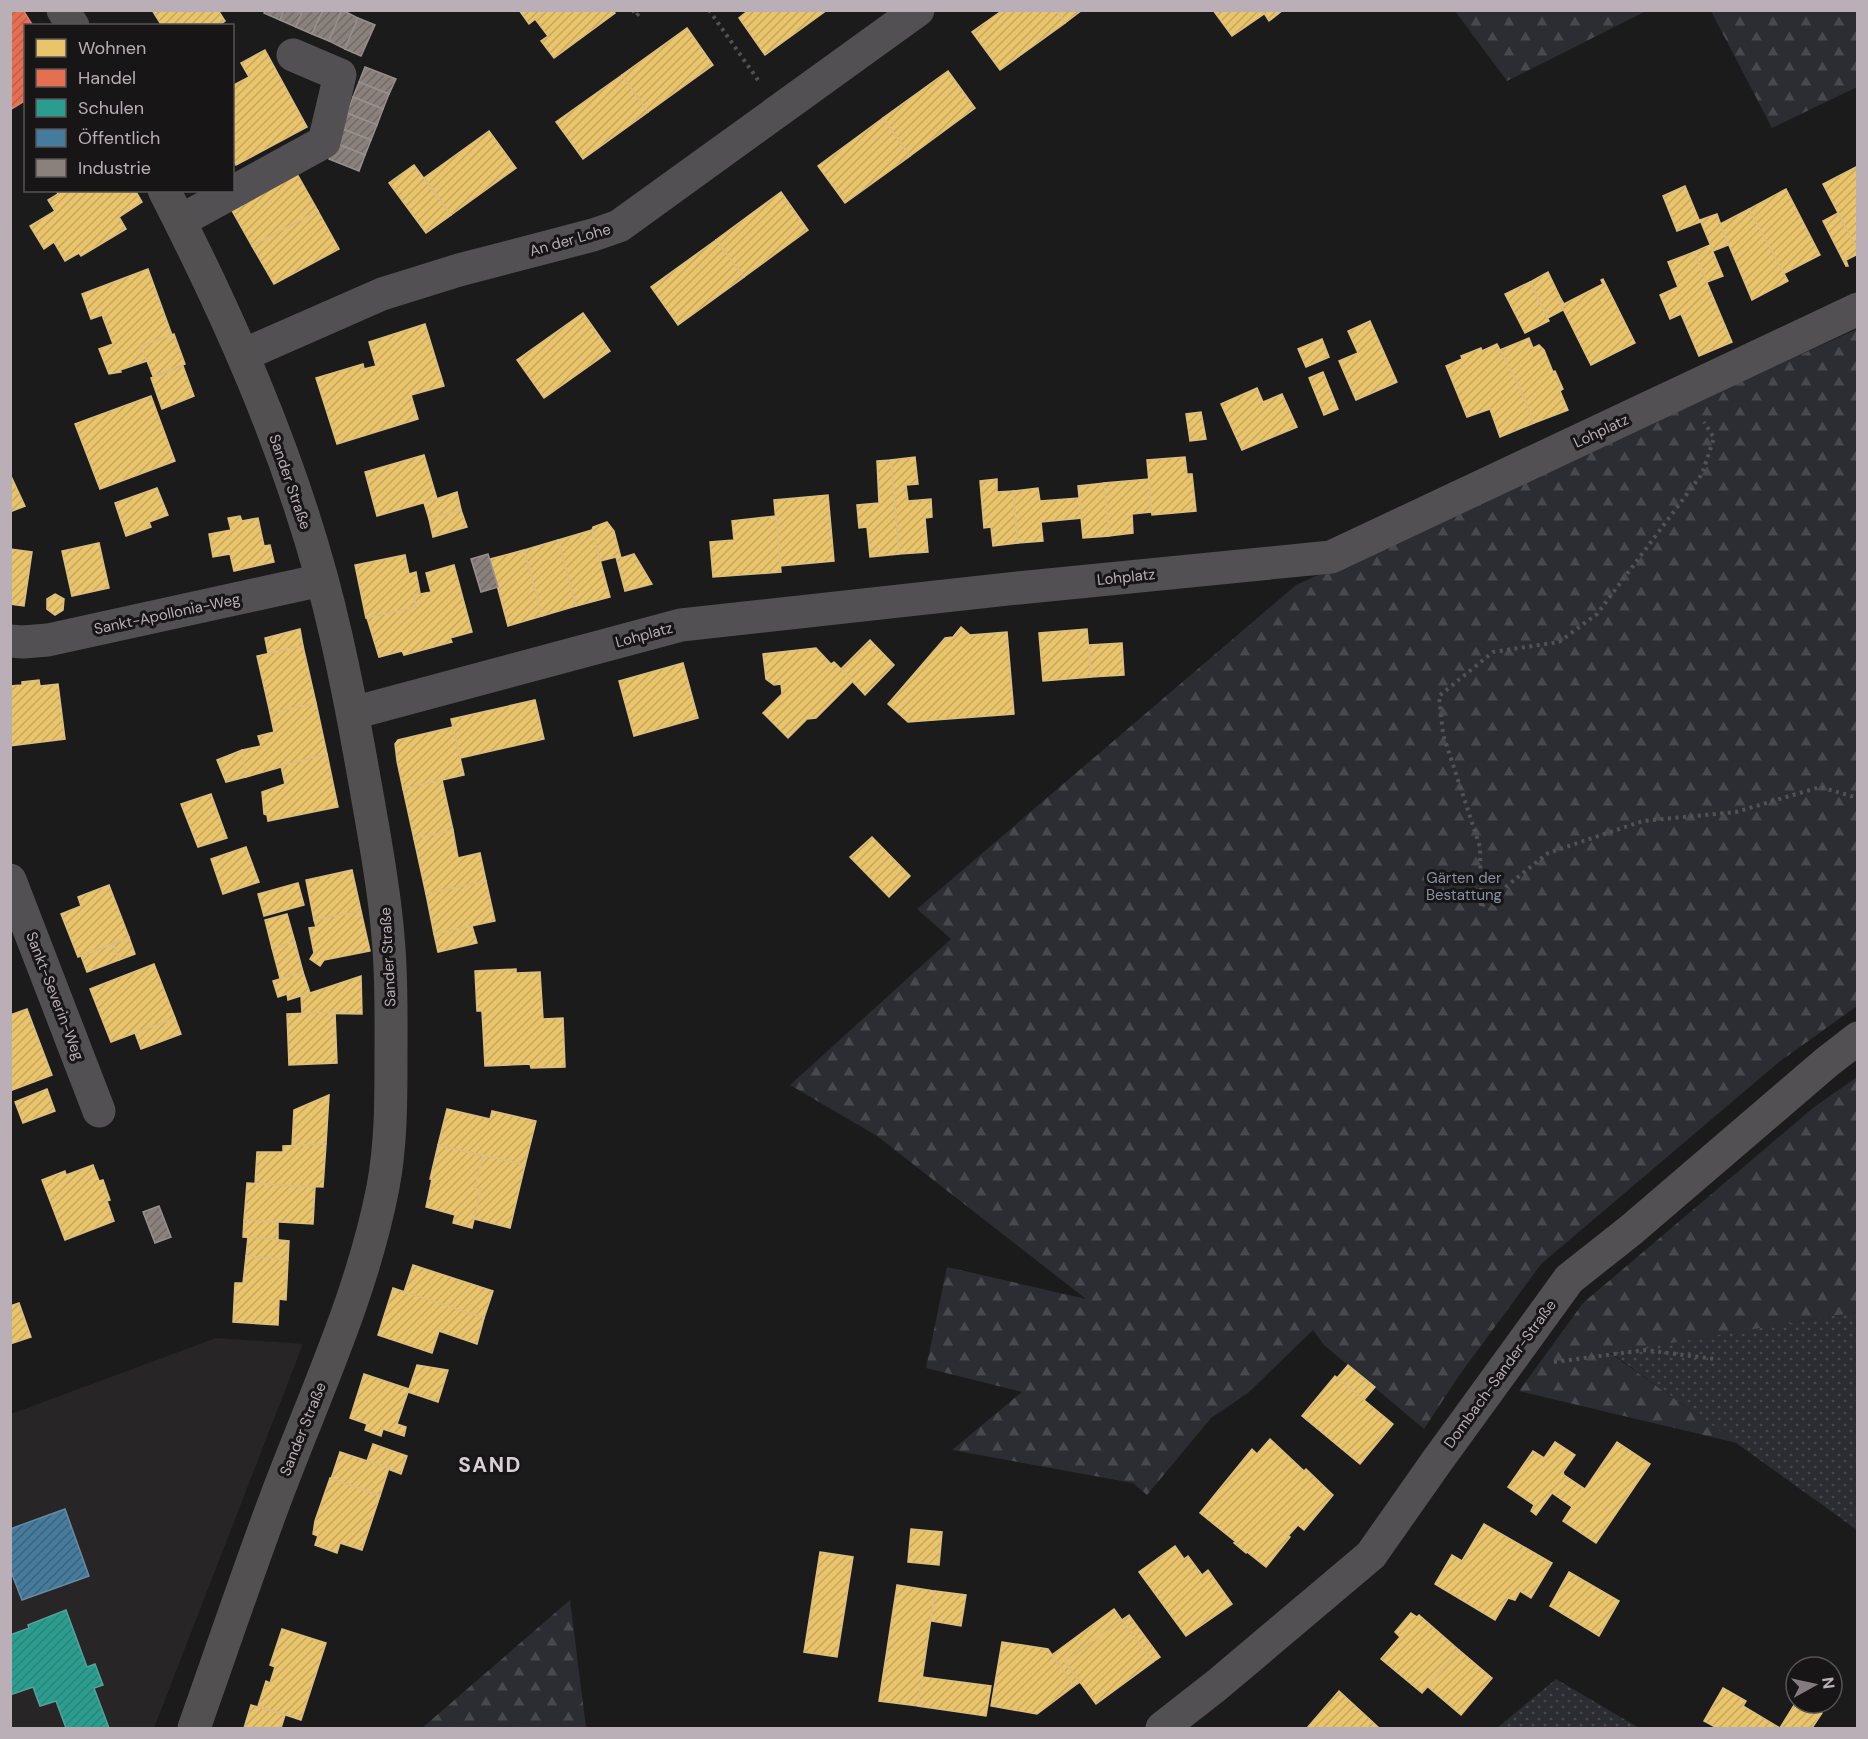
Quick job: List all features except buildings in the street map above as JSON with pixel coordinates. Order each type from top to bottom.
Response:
[{"type":"main road","points":[[63,10],[72,24]]},
{"type":"main road","name":"Sander Straße","points":[[165,192],[212,284],[243,355],[284,461],[322,580],[353,714],[382,881],[391,981],[391,1099],[383,1185],[366,1259],[343,1329],[275,1500],[194,1728]]},
{"type":"street","name":"An der Lohe","points":[[243,355],[382,294],[459,270],[593,236],[619,226],[918,10]]},
{"type":"street","points":[[234,191],[324,142],[340,75],[293,55]]},
{"type":"street","points":[[180,221],[233,192]]},
{"type":"street","name":"Lohplatz","points":[[353,714],[681,625],[1007,589],[1331,557],[1857,309]]},
{"type":"street","name":"Sankt-Apollonia-Weg","points":[[10,641],[48,640],[322,580]]},
{"type":"street","name":"Sankt-Severin-Weg","points":[[10,880],[99,1111]]},
{"type":"street","name":"Dombach-Sander-Straße","points":[[1162,1728],[1371,1555],[1569,1279],[1631,1230],[1857,1038]]},
{"type":"path","points":[[633,10],[636,16],[643,10]]},
{"type":"path","points":[[709,10],[779,110]]},
{"type":"path","points":[[1684,391],[1714,438],[1702,474],[1597,614],[1559,642],[1493,652],[1439,696],[1443,734],[1480,848],[1482,906],[1548,852],[1643,820],[1736,812],[1820,787],[1857,798]]},
{"type":"path","points":[[1505,1367],[1645,1350],[1715,1359]]},
{"type":"shaded area","points":[[216,1338],[303,1344],[154,1728],[11,1728],[11,1414]]},
{"type":"green space","points":[[1455,11],[1646,11],[1507,81]]},
{"type":"green space","points":[[1711,11],[1857,11],[1857,87],[1772,128]]},
{"type":"green space","name":"Gärten der Bestattung","points":[[1857,329],[1857,1006],[1779,1062],[1541,1264],[1458,1377],[1424,1429],[1324,1345],[1313,1330],[1248,1393],[1211,1418],[1147,1495],[1133,1483],[952,1450],[1022,1392],[926,1368],[947,1267],[1086,1299],[877,1136],[790,1085],[951,939],[917,909],[1296,585]]},
{"type":"green space","points":[[1857,1077],[1857,1312],[1610,1353],[1737,1443],[1519,1391],[1583,1303],[1813,1108]]},
{"type":"green space","points":[[1857,1312],[1857,1530],[1610,1352]]},
{"type":"green space","points":[[570,1600],[586,1728],[422,1728]]},
{"type":"green space","points":[[1556,1679],[1639,1728],[1497,1728]]},
{"type":"district","name":"SAND","points":[[490,1465]]}]
